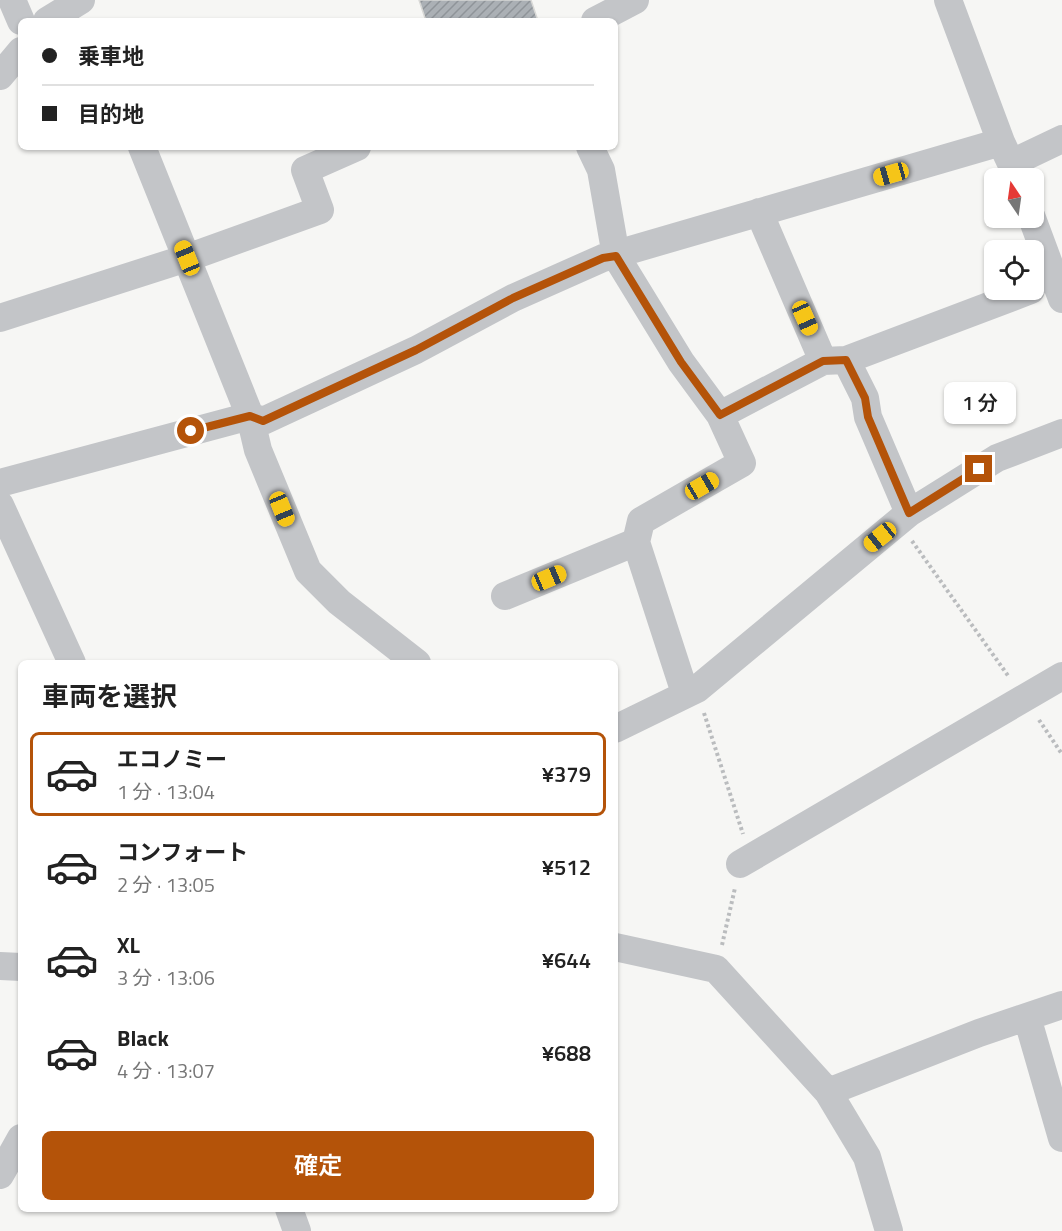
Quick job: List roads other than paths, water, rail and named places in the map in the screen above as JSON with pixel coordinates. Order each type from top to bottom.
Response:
[{"type":"street","points":[[12,0],[20,18]]},
{"type":"street","points":[[52,18],[81,0],[89,18]]},
{"type":"street","points":[[601,18],[635,0]]},
{"type":"street","points":[[948,0],[1010,161]]},
{"type":"street","points":[[0,76],[18,55]]},
{"type":"street","points":[[0,483],[250,416],[263,421],[416,350],[513,298],[603,258],[759,212],[1010,161],[1062,139]]},
{"type":"street","points":[[143,150],[250,416],[258,450],[308,571],[339,602],[413,660]]},
{"type":"street","points":[[0,318],[187,258],[320,210],[305,170],[350,150]]},
{"type":"street","points":[[591,150],[601,170],[616,256],[681,362],[720,415],[742,463],[641,521],[636,542],[691,691]]},
{"type":"street","points":[[759,212],[835,360],[865,398],[868,417],[904,518]]},
{"type":"street","points":[[720,415],[835,360],[1045,289],[1034,228]]},
{"type":"street","points":[[618,728],[691,691],[904,518],[997,459],[1062,433]]},
{"type":"street","points":[[0,506],[71,660]]},
{"type":"street","points":[[505,596],[636,542]]},
{"type":"street","points":[[741,864],[1062,676]]},
{"type":"street","points":[[618,948],[716,969],[828,1092],[867,1157],[889,1231]]},
{"type":"street","points":[[0,966],[18,967]]},
{"type":"street","points":[[828,1092],[979,1033],[1062,1005]]},
{"type":"street","points":[[1027,1017],[1062,1138]]},
{"type":"street","points":[[0,1175],[18,1143]]},
{"type":"street","points":[[290,1212],[297,1231]]}]
